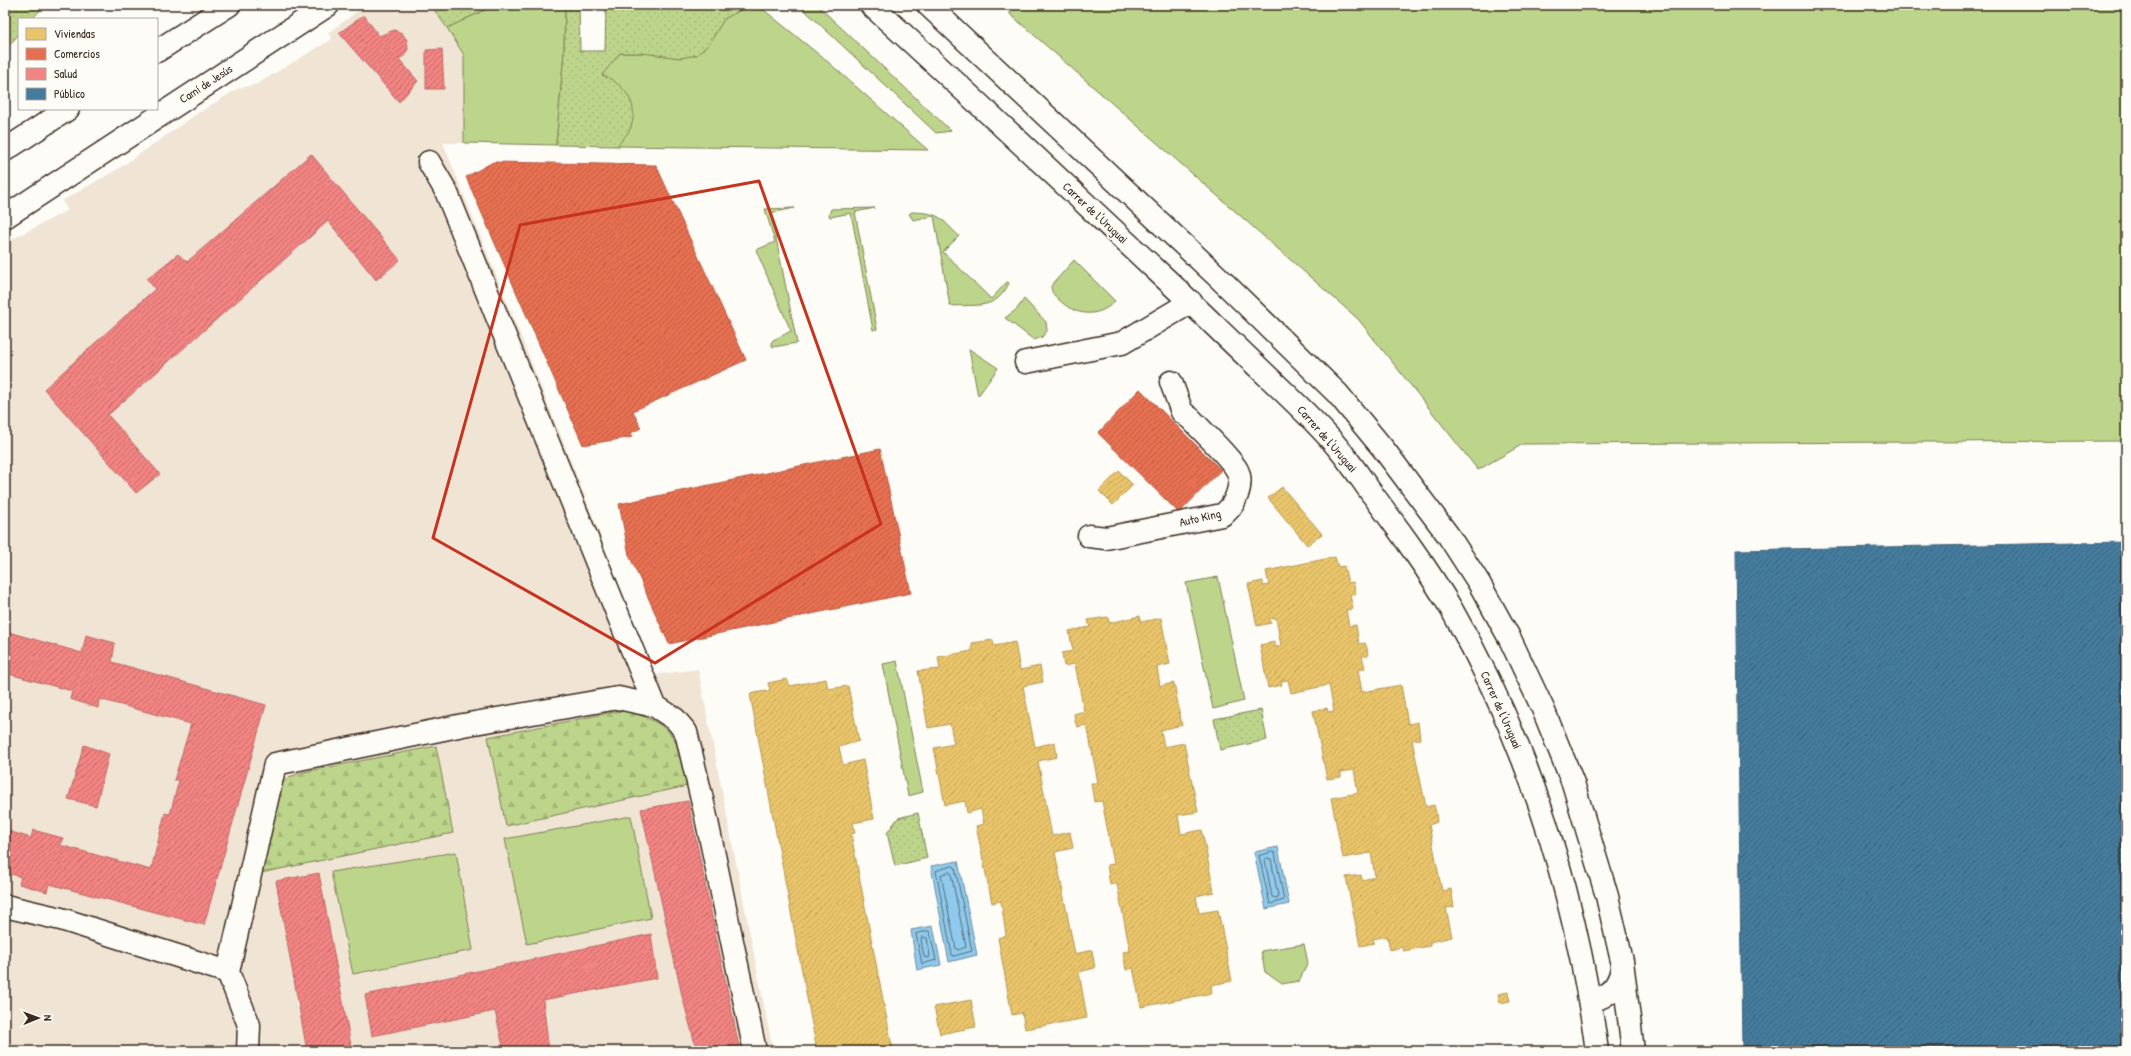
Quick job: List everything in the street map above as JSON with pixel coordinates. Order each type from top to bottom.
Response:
[{"type":"street","points":[[158,50],[229,5]]},
{"type":"street","name":"Camí de Jesús","points":[[5,217],[328,5]]},
{"type":"street","name":"Carrer de l'Uruguai","points":[[871,5],[1191,302],[1308,416],[1340,450],[1396,526],[1452,610],[1479,660],[1509,725],[1537,793],[1571,905],[1590,1001],[1597,1051]]},
{"type":"street","points":[[928,5],[1218,277],[1338,394],[1385,451],[1448,535],[1479,583],[1510,639],[1543,709],[1573,783],[1606,896],[1622,961],[1633,1051]]},
{"type":"street","points":[[5,150],[66,110]]},
{"type":"street","points":[[429,162],[446,191],[655,706]]},
{"type":"street","points":[[1026,362],[1122,343],[1191,302]]},
{"type":"street","name":"Auto King","points":[[1089,536],[1106,538],[1222,515],[1234,501],[1239,480],[1236,469],[1191,419],[1182,412],[1171,382]]},
{"type":"street","points":[[248,1051],[249,1025],[228,972],[275,764],[463,725],[618,698],[655,706],[675,719],[686,732],[705,812],[756,1051]]},
{"type":"street","points":[[5,906],[61,919],[228,972]]},
{"type":"street","points":[[1590,1001],[1601,999],[1616,985],[1622,972],[1622,961]]},
{"type":"highlighted area","points":[[759,181],[881,524],[655,663],[433,538],[520,225]]},
{"type":"shaded area","points":[[366,5],[431,5],[464,55],[464,143],[443,143],[655,675],[698,669],[773,1051],[5,1051],[5,243],[68,210],[62,201],[118,169],[198,113],[239,88],[257,84],[332,39],[328,33]]},
{"type":"green space","points":[[5,5],[45,5],[33,18],[18,18],[18,35],[5,50]]},
{"type":"green space","points":[[431,5],[495,5],[447,28]]},
{"type":"green space","points":[[495,5],[565,5],[564,52],[556,145],[464,143],[464,55],[447,28]]},
{"type":"green space","points":[[565,5],[579,5],[580,51],[605,51],[606,5],[766,5],[764,10],[744,8],[724,19],[709,44],[697,55],[680,58],[642,53],[620,53],[602,75],[610,79],[624,90],[632,104],[632,122],[629,131],[617,146],[556,145],[564,52]]},
{"type":"green space","points":[[799,5],[817,5],[951,131],[936,133]]},
{"type":"green space","points":[[1010,5],[2126,5],[2126,441],[1523,444],[1478,470],[1358,319],[1010,14]]},
{"type":"green space","points":[[744,8],[764,10],[828,62],[928,150],[617,146],[629,130],[601,75],[620,53],[642,53],[709,44],[724,19]]},
{"type":"green space","points":[[795,208],[771,213],[797,343],[773,347],[771,343],[773,340],[791,331],[756,250],[775,242],[765,209]]},
{"type":"green space","points":[[875,208],[855,212],[877,329],[873,330],[851,213],[830,217],[829,215],[831,209]]},
{"type":"green space","points":[[912,212],[934,215],[943,220],[959,236],[943,252],[991,299],[1007,282],[1009,283],[1004,292],[992,302],[985,304],[950,306],[934,216],[913,220],[909,214]]},
{"type":"green space","points":[[1074,260],[1115,301],[1108,307],[1094,313],[1079,312],[1065,305],[1054,295],[1051,286]]},
{"type":"green space","points":[[1024,299],[1046,322],[1047,331],[1042,337],[1034,340],[1005,318],[1017,309]]},
{"type":"green space","points":[[969,349],[998,368],[978,396]]},
{"type":"green space","points":[[1218,577],[1244,701],[1213,709],[1186,583]]},
{"type":"green space","points":[[897,661],[923,792],[908,796],[883,664]]},
{"type":"green space","points":[[1261,710],[1267,740],[1220,750],[1214,719]]},
{"type":"green space","points":[[629,711],[657,723],[666,729],[673,737],[678,746],[687,786],[506,826],[488,737],[614,712]]},
{"type":"green space","points":[[436,746],[453,833],[256,874],[281,784],[289,777],[304,772]]},
{"type":"green space","points":[[918,813],[927,858],[895,866],[887,833],[898,818]]},
{"type":"green space","points":[[631,816],[651,918],[527,944],[505,839]]},
{"type":"green space","points":[[456,852],[473,950],[353,974],[331,872]]},
{"type":"green space","points":[[1304,944],[1308,963],[1299,981],[1282,984],[1265,972],[1261,951]]},
{"type":"water","points":[[1278,847],[1289,904],[1266,909],[1254,852]]},
{"type":"water","points":[[958,861],[977,955],[949,962],[931,866]]},
{"type":"water","points":[[933,926],[941,965],[917,970],[911,930]]},
{"type":"building: Viviendas","points":[[1119,471],[1133,485],[1113,505],[1099,491]]},
{"type":"building: Viviendas","points":[[1282,487],[1322,534],[1307,545],[1268,498]]},
{"type":"building: Viviendas","points":[[1335,557],[1338,567],[1344,566],[1348,583],[1353,582],[1356,594],[1350,595],[1353,609],[1346,610],[1349,626],[1356,625],[1359,644],[1365,643],[1367,648],[1368,656],[1362,656],[1365,668],[1358,670],[1362,692],[1401,685],[1408,724],[1418,722],[1420,739],[1412,740],[1426,807],[1434,805],[1436,813],[1437,822],[1429,825],[1442,891],[1451,889],[1454,907],[1446,908],[1452,937],[1430,942],[1430,946],[1403,951],[1402,947],[1390,950],[1387,936],[1373,939],[1374,943],[1360,946],[1346,877],[1361,875],[1362,880],[1375,877],[1371,853],[1343,858],[1331,798],[1358,793],[1354,770],[1341,772],[1341,777],[1327,779],[1313,711],[1327,708],[1328,712],[1334,711],[1329,685],[1291,693],[1288,680],[1281,681],[1282,685],[1268,688],[1260,645],[1275,642],[1275,647],[1281,646],[1276,618],[1269,619],[1271,623],[1257,626],[1248,584],[1263,581],[1263,586],[1269,585],[1266,571]]},
{"type":"building: Viviendas","points":[[1140,616],[1141,622],[1161,618],[1170,664],[1157,667],[1160,686],[1174,683],[1182,725],[1161,730],[1164,747],[1184,743],[1198,812],[1178,815],[1181,834],[1202,830],[1214,892],[1196,896],[1199,913],[1218,910],[1232,981],[1211,985],[1212,993],[1141,1007],[1133,968],[1126,970],[1123,952],[1130,951],[1117,884],[1110,885],[1107,865],[1114,864],[1102,801],[1094,802],[1091,783],[1098,783],[1087,725],[1077,727],[1075,721],[1074,714],[1084,711],[1075,664],[1064,666],[1062,653],[1073,651],[1069,631],[1090,627],[1088,620],[1108,617],[1109,623]]},
{"type":"building: Viviendas","points":[[993,640],[994,646],[1015,642],[1020,670],[1040,666],[1043,682],[1023,686],[1035,747],[1055,742],[1057,757],[1038,761],[1052,836],[1070,832],[1073,848],[1055,852],[1075,954],[1092,950],[1095,968],[1079,972],[1087,1018],[1025,1029],[1022,1013],[1012,1015],[998,938],[1006,935],[1001,901],[992,903],[976,826],[984,824],[981,809],[967,813],[965,801],[945,805],[934,748],[954,744],[950,724],[928,728],[918,671],[940,669],[938,657],[972,651],[972,643]]},
{"type":"building: Viviendas","points":[[787,679],[790,686],[826,679],[828,689],[848,686],[859,741],[839,747],[843,765],[863,760],[874,819],[853,823],[855,833],[851,834],[893,1051],[817,1051],[750,694],[770,690],[768,683]]},
{"type":"building: Viviendas","points":[[1508,992],[1510,1001],[1500,1003],[1498,994]]},
{"type":"building: Viviendas","points":[[971,1000],[976,1027],[940,1034],[934,1007]]},
{"type":"building: Comercios","points":[[493,162],[656,165],[746,360],[633,411],[641,428],[631,433],[633,437],[583,445],[466,177]]},
{"type":"building: Comercios","points":[[1140,389],[1221,470],[1179,513],[1098,433]]},
{"type":"building: Comercios","points":[[880,449],[911,593],[669,644],[629,555],[619,504]]},
{"type":"building: Salud","points":[[364,15],[379,36],[394,30],[402,33],[407,40],[408,49],[404,56],[399,59],[418,81],[399,102],[339,33]]},
{"type":"building: Salud","points":[[442,49],[444,89],[426,89],[426,50]]},
{"type":"building: Salud","points":[[311,154],[400,260],[376,280],[328,221],[108,415],[160,474],[136,493],[44,389],[155,289],[147,279],[178,254],[187,262]]},
{"type":"building: Salud","points":[[5,631],[82,653],[86,635],[115,643],[112,662],[266,705],[204,925],[49,884],[47,892],[19,884],[21,877],[5,872],[5,830],[31,838],[33,830],[63,838],[60,845],[151,870],[165,813],[170,814],[179,780],[174,780],[191,724],[99,699],[98,708],[70,699],[72,691],[5,673]]},
{"type":"building: Salud","points":[[84,745],[109,754],[96,806],[68,799]]},
{"type":"building: Salud","points":[[688,801],[740,1051],[697,1051],[682,996],[641,809]]},
{"type":"building: Salud","points":[[319,873],[352,1051],[307,1051],[276,881]]},
{"type":"building: Salud","points":[[651,934],[657,978],[543,1000],[549,1051],[504,1051],[495,1011],[372,1036],[365,995]]},
{"type":"building: Público","points":[[2126,542],[2126,1051],[1742,1051],[1736,550]]}]
